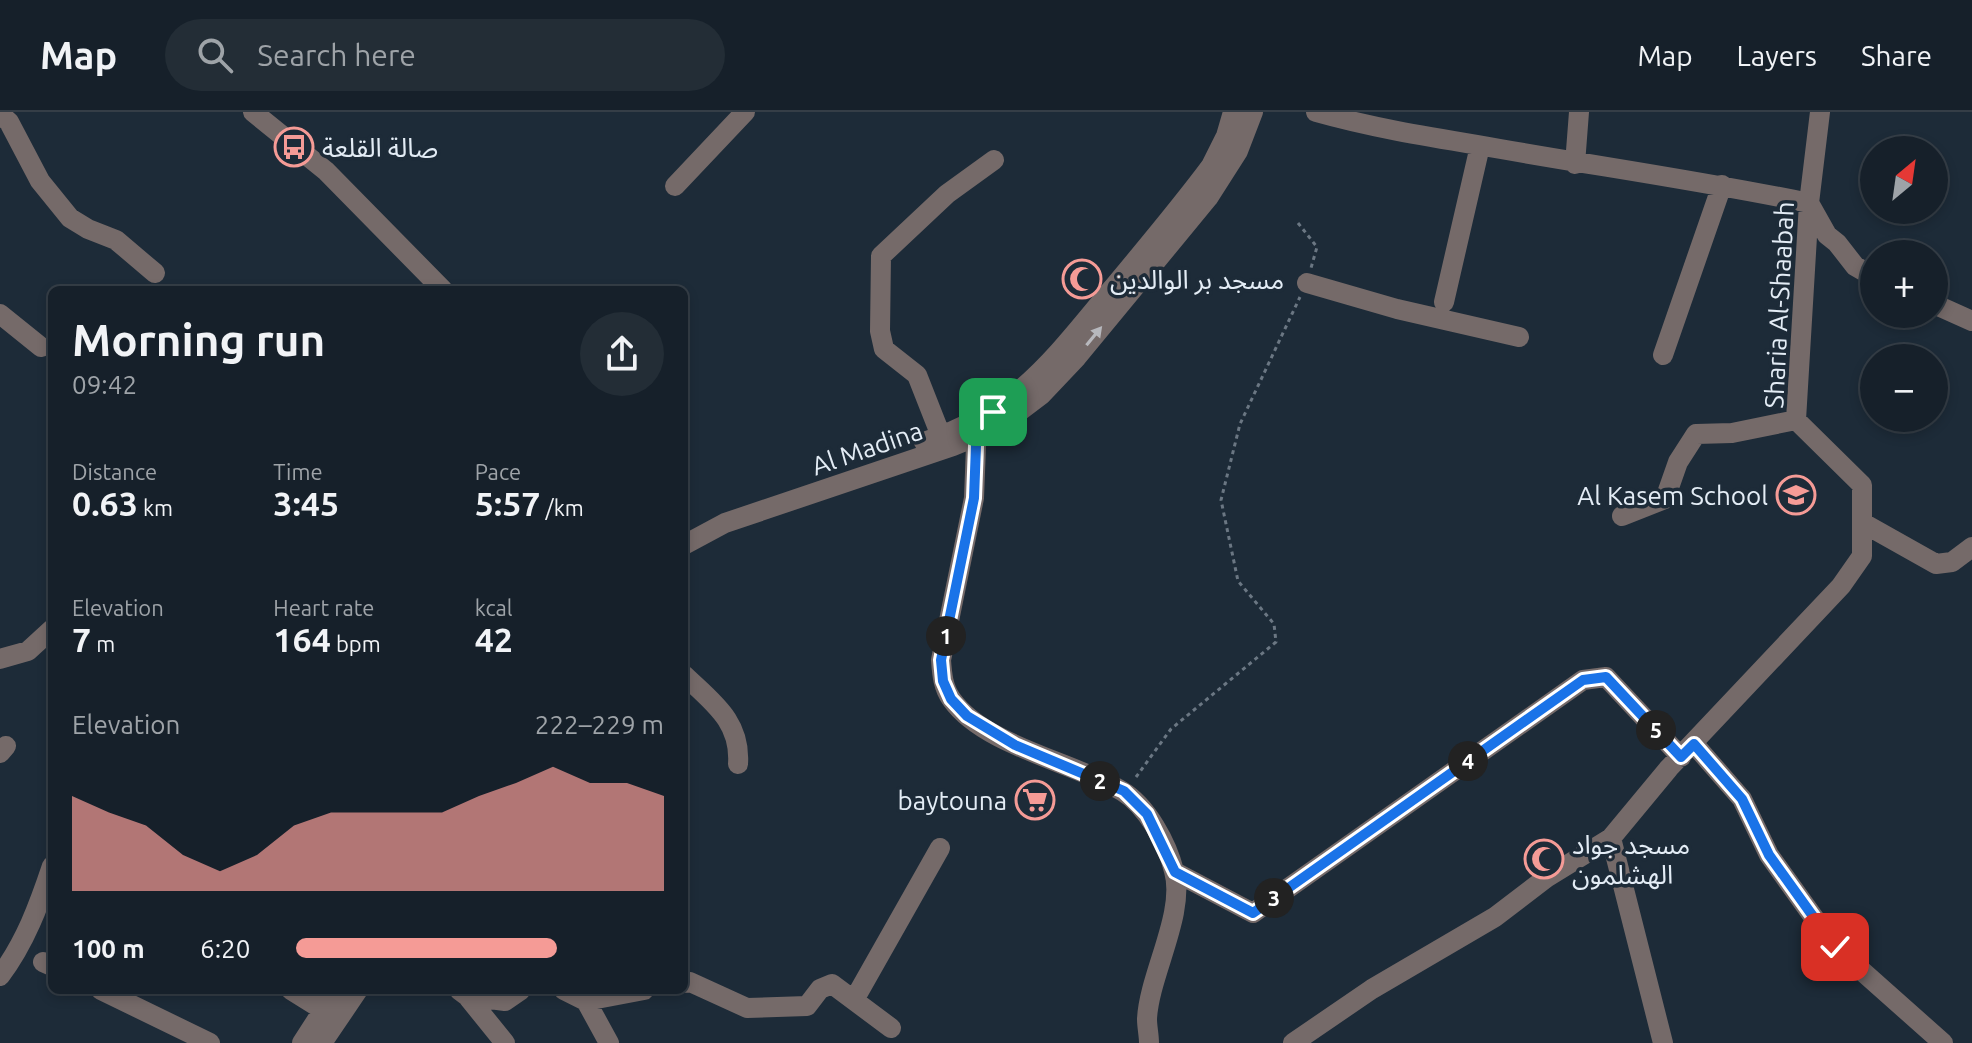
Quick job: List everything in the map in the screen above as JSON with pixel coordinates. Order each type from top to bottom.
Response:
[{"type":"street","points":[[253,112],[326,171],[439,286]]},
{"type":"street","points":[[675,186],[745,112]]},
{"type":"street","name":"Al Madina","points":[[688,543],[725,523],[977,428],[1025,388],[1060,352],[1211,166],[1226,136],[1233,112]]},
{"type":"street","name":"Al Madina","points":[[688,527],[941,436],[999,427],[1041,395],[1077,357],[1208,198],[1238,151],[1253,112]]},
{"type":"street","points":[[1316,112],[1362,125],[1575,164],[1722,185],[1809,203],[1827,235],[1848,259],[1860,267]]},
{"type":"street","points":[[1575,164],[1579,112]]},
{"type":"street","name":"Sharia Al-Shaabah","points":[[1293,1043],[1372,989],[1495,917],[1546,878],[1611,838],[1688,750],[1841,586],[1862,556],[1862,485],[1796,420],[1809,203],[1820,112]]},
{"type":"street","points":[[0,114],[9,122],[40,181],[70,218],[116,240],[155,273]]},
{"type":"street","points":[[1444,302],[1480,146]]},
{"type":"street","points":[[941,436],[917,375],[884,349],[880,331],[881,256],[947,194],[994,160]]},
{"type":"street","points":[[1663,355],[1722,185]]},
{"type":"street","points":[[1307,283],[1397,309],[1519,337]]},
{"type":"street","points":[[1948,310],[1972,321]]},
{"type":"street","points":[[0,314],[41,347]]},
{"type":"street","points":[[1622,516],[1665,499],[1678,462],[1696,434],[1732,433],[1796,420]]},
{"type":"street","points":[[977,428],[974,498],[941,660],[943,681],[951,699],[967,716],[1015,745],[1124,791],[1147,814],[1175,872],[1177,896],[1147,1017],[1149,1043]]},
{"type":"street","points":[[1863,523],[1936,564],[1952,562],[1972,547]]},
{"type":"street","points":[[0,659],[28,651],[48,633]]},
{"type":"street","points":[[1175,872],[1253,913],[1583,680],[1606,677],[1742,799],[1769,855],[1835,947],[1943,1043]]},
{"type":"street","points":[[688,679],[728,718],[739,747],[738,764]]},
{"type":"street","points":[[1611,838],[1663,1043]]},
{"type":"street","points":[[854,1000],[940,848]]},
{"type":"street","points":[[0,976],[14,958],[31,924],[48,877]]},
{"type":"street","points":[[688,982],[747,1008],[807,1006],[820,989],[832,984],[891,1028]]},
{"type":"street","points":[[109,994],[210,1043]]},
{"type":"street","points":[[297,994],[330,1015]]},
{"type":"street","points":[[322,1043],[335,994]]},
{"type":"street","points":[[302,1043],[354,994]]},
{"type":"street","points":[[464,994],[505,1043]]},
{"type":"street","points":[[468,994],[505,1001],[515,994]]},
{"type":"street","points":[[572,994],[586,1001],[609,1043]]},
{"type":"street","points":[[586,1001],[623,994]]},
{"type":"path","points":[[1124,791],[1171,729],[1276,642],[1274,624],[1238,581],[1221,500],[1240,424],[1307,283],[1317,247],[1298,223]]},
{"type":"place","name":"صالة القلعة","points":[[294,147]]},
{"type":"place","name":"مسجد بر الوالدين","points":[[1082,279]]},
{"type":"place","name":"Al Kasem School","points":[[1796,495]]},
{"type":"place","name":"baytouna","points":[[1035,800]]},
{"type":"place","name":"مسجد جواد الهشلمون","points":[[1544,859]]},
{"type":"route","points":[[993,412],[977,420],[974,498],[941,660],[943,681],[951,699],[967,716],[1015,745],[1124,791],[1147,814],[1175,872],[1253,913],[1583,680],[1606,677],[1681,757],[1694,744],[1742,799],[1769,855],[1835,947]]}]
